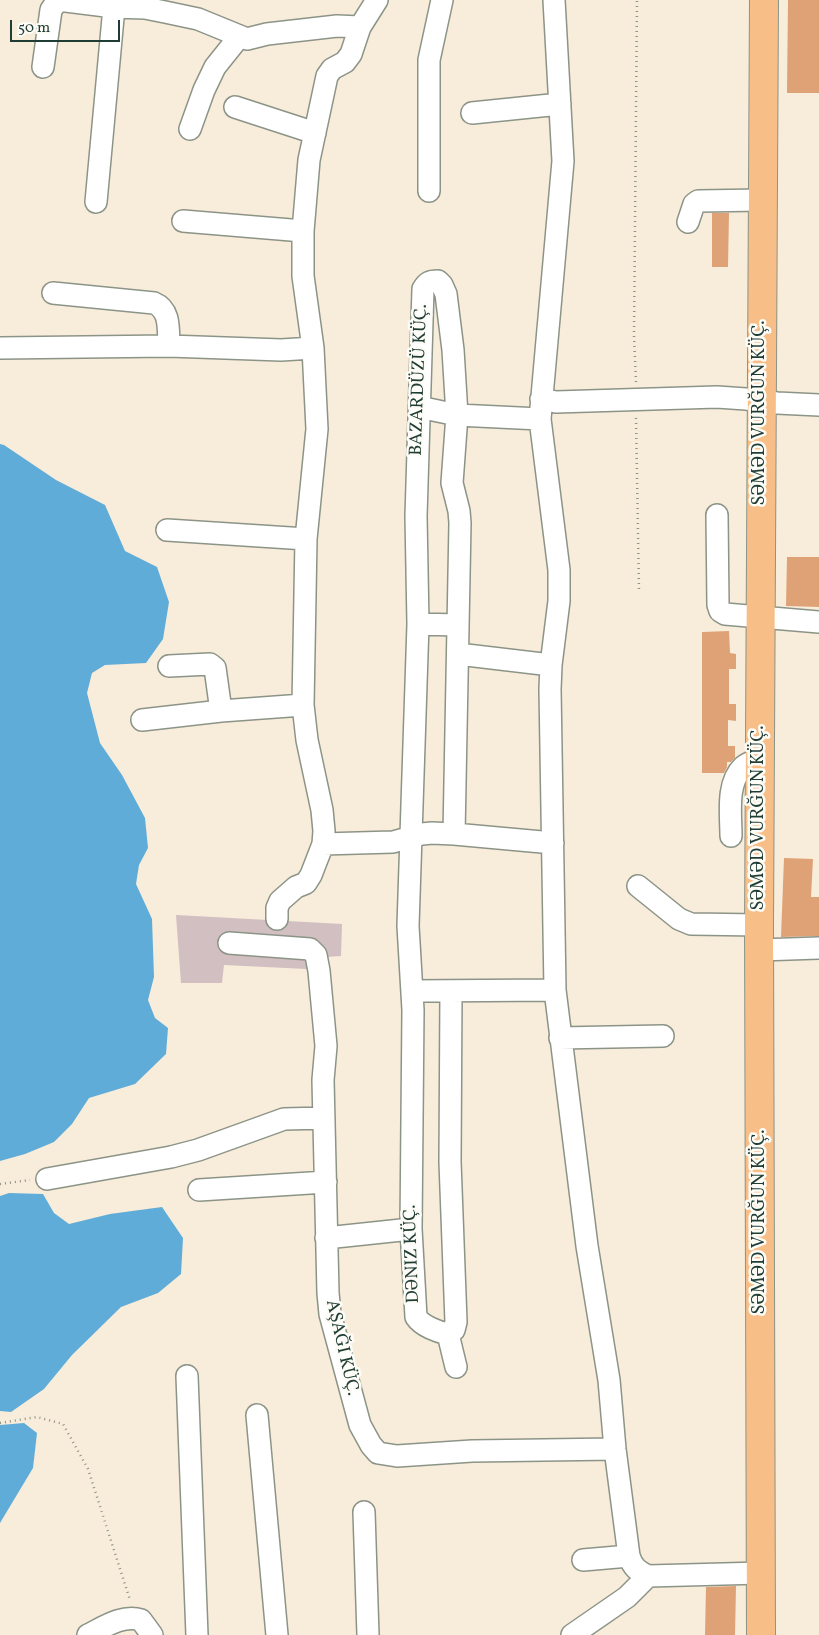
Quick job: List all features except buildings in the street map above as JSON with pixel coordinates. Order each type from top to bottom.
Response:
[{"type":"main road","name":"SƏMƏD VURĞUN KÜÇ.","points":[[761,1635],[759,938],[764,0]]},
{"type":"street","points":[[43,67],[51,10],[58,0],[114,7],[145,8],[198,19],[247,39],[267,34],[337,26],[360,27]]},
{"type":"street","points":[[277,919],[277,908],[280,901],[296,887],[306,883],[311,876],[323,844],[324,831],[322,810],[307,740],[303,705],[306,621],[304,571],[317,429],[313,348],[303,276],[302,231],[307,175],[327,76],[332,69],[345,62],[351,54],[360,27],[377,0]]},
{"type":"street","points":[[429,191],[429,60],[442,0]]},
{"type":"street","points":[[554,0],[563,161],[541,409],[559,570],[559,601],[550,689],[555,990],[587,1246],[609,1380],[615,1449],[629,1556],[633,1567],[648,1576],[761,1573]]},
{"type":"street","points":[[96,202],[114,7]]},
{"type":"street","points":[[190,129],[204,90],[215,67],[239,37]]},
{"type":"street","points":[[472,113],[560,104]]},
{"type":"street","points":[[235,107],[315,133]]},
{"type":"street","points":[[688,222],[694,204],[698,201],[762,200]]},
{"type":"street","points":[[183,221],[302,231]]},
{"type":"street","name":"BAZARDÜZÜ KÜÇ.","points":[[411,837],[418,624],[416,516],[418,407],[423,289],[431,281],[438,281],[446,294],[453,350],[457,415],[452,483],[460,523],[454,834]]},
{"type":"street","points":[[53,293],[154,303],[165,310],[170,346]]},
{"type":"street","points":[[0,348],[170,346],[281,350],[313,348]]},
{"type":"street","points":[[418,407],[457,415],[541,409],[556,402],[717,397],[796,405],[819,405]]},
{"type":"street","points":[[718,515],[718,605],[720,611],[725,614],[819,622]]},
{"type":"street","points":[[167,530],[306,539]]},
{"type":"street","points":[[418,624],[458,625]]},
{"type":"street","points":[[458,654],[551,665]]},
{"type":"street","points":[[169,666],[210,664],[215,668],[221,711]]},
{"type":"street","points":[[142,720],[221,711],[303,705]]},
{"type":"street","points":[[731,836],[732,787],[743,766],[760,758]]},
{"type":"street","points":[[323,844],[393,842],[427,834],[454,834],[553,843]]},
{"type":"street","name":"DƏNIZ KÜÇ.","points":[[411,837],[408,926],[412,991],[411,1229],[416,1317],[419,1321],[442,1333],[448,1334]]},
{"type":"street","points":[[638,886],[679,919],[691,924],[819,948]]},
{"type":"street","points":[[228,943],[310,949],[316,955],[326,1046],[323,1080],[326,1238],[330,1314],[360,1425],[371,1445],[378,1453],[397,1456],[472,1451],[615,1449]]},
{"type":"street","points":[[412,991],[555,990]]},
{"type":"street","points":[[451,991],[450,1162],[456,1322],[454,1330],[448,1334],[456,1367]]},
{"type":"street","points":[[560,1038],[663,1036]]},
{"type":"street","points":[[47,1179],[171,1157],[198,1150],[284,1119],[324,1118]]},
{"type":"street","points":[[200,1190],[326,1182]]},
{"type":"street","points":[[326,1238],[411,1229]]},
{"type":"street","points":[[187,1376],[198,1635]]},
{"type":"street","points":[[257,1415],[277,1635]]},
{"type":"street","points":[[364,1512],[368,1635]]},
{"type":"street","points":[[583,1560],[629,1556]]},
{"type":"street","points":[[572,1635],[627,1597],[648,1576]]},
{"type":"street","points":[[88,1635],[115,1622],[129,1618],[141,1620],[152,1635]]},
{"type":"path","points":[[637,0],[634,336],[639,591]]},
{"type":"path","points":[[0,1184],[47,1179]]},
{"type":"path","points":[[0,1423],[37,1417],[63,1424],[88,1469],[135,1618]]},
{"type":"shaded area","points":[[176,915],[342,924],[341,956],[326,957],[327,970],[224,965],[222,983],[181,983]]},
{"type":"water","points":[[0,444],[56,480],[105,505],[125,551],[157,567],[169,602],[163,639],[146,663],[105,665],[92,673],[87,693],[100,743],[122,775],[145,818],[148,848],[139,865],[136,884],[152,919],[154,977],[148,1000],[155,1018],[168,1028],[166,1054],[135,1084],[89,1098],[72,1124],[54,1142],[25,1154],[0,1161]]},
{"type":"water","points":[[9,1193],[43,1194],[54,1213],[69,1224],[110,1214],[162,1207],[183,1238],[181,1274],[158,1293],[121,1307],[72,1355],[44,1389],[11,1412],[0,1411],[0,1196]]},
{"type":"water","points":[[24,1423],[37,1433],[33,1468],[0,1523],[0,1425]]}]
